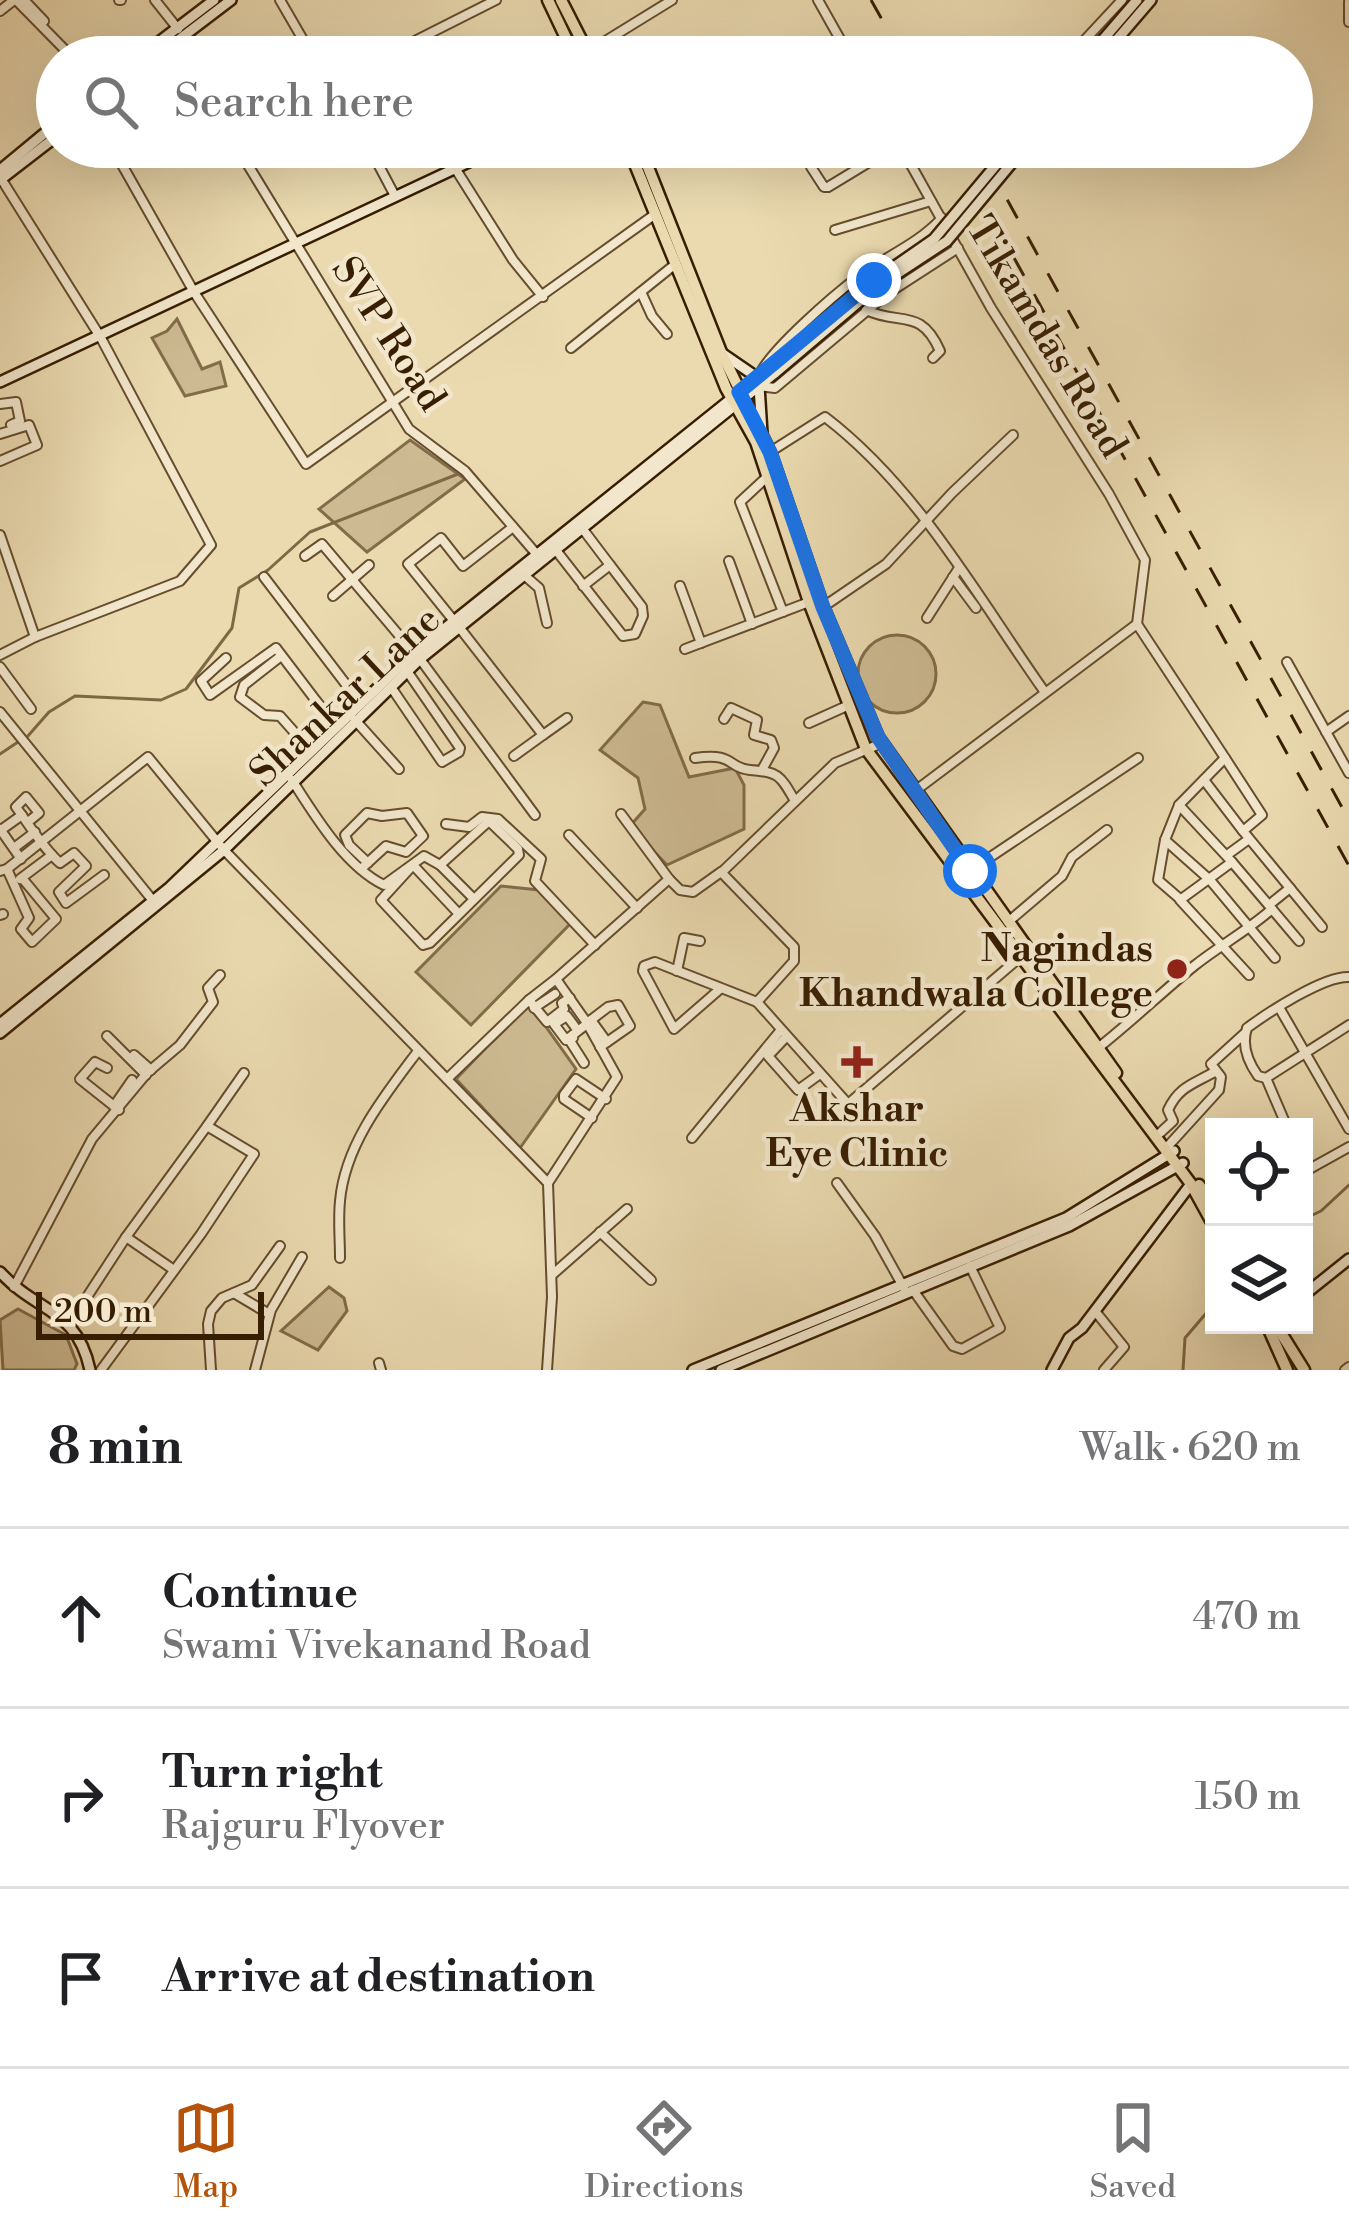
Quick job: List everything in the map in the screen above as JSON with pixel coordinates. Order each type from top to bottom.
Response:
[{"type":"main road","points":[[548,0],[570,36]]},
{"type":"main road","points":[[561,0],[575,36]]},
{"type":"main road","points":[[636,168],[674,266],[756,442],[809,602],[866,748],[1171,1150]]},
{"type":"main road","points":[[648,168],[737,398],[770,452],[823,607],[882,743],[1008,922],[1024,953]]},
{"type":"main road","points":[[1095,1050],[1160,1133],[1205,1210]]},
{"type":"main road","points":[[1180,1165],[1205,1195]]},
{"type":"main road","points":[[1273,1334],[1284,1369]]},
{"type":"main road","points":[[1277,1334],[1301,1365]]},
{"type":"street","points":[[0,11],[18,0],[54,36]]},
{"type":"street","points":[[155,0],[178,35]]},
{"type":"street","points":[[178,35],[214,0]]},
{"type":"street","points":[[178,35],[231,0]]},
{"type":"street","points":[[280,0],[301,36]]},
{"type":"street","points":[[425,36],[496,0]]},
{"type":"street","points":[[615,36],[672,0]]},
{"type":"street","points":[[818,0],[838,36]]},
{"type":"street","points":[[1089,36],[1122,0]]},
{"type":"street","points":[[1106,36],[1137,0]]},
{"type":"street","points":[[1120,36],[1151,0]]},
{"type":"street","points":[[1349,2],[1349,22]]},
{"type":"street","points":[[0,177],[36,144]]},
{"type":"street","points":[[0,177],[36,151]]},
{"type":"street","points":[[124,168],[194,292],[306,464],[654,215]]},
{"type":"street","name":"SVP Road","points":[[250,168],[409,429],[454,461],[539,557]]},
{"type":"street","points":[[380,168],[395,196]]},
{"type":"street","points":[[0,382],[455,168],[513,260],[543,297]]},
{"type":"street","points":[[812,168],[824,187],[861,168]]},
{"type":"street","name":"Tikamdas Road","points":[[910,168],[1145,560],[1137,624]]},
{"type":"street","points":[[773,370],[852,296],[934,238],[993,168]]},
{"type":"street","points":[[737,398],[874,289],[947,241],[1008,168]]},
{"type":"street","points":[[0,177],[101,338],[211,545],[180,581],[0,655]]},
{"type":"street","points":[[835,230],[931,200]]},
{"type":"street","points":[[762,433],[758,382],[769,358],[857,278],[924,238],[942,218]]},
{"type":"street","points":[[721,352],[758,382],[775,388],[866,310],[958,248]]},
{"type":"street","points":[[571,348],[674,266]]},
{"type":"street","points":[[641,292],[667,334]]},
{"type":"street","points":[[866,310],[883,318],[915,320],[928,329],[940,352],[933,358]]},
{"type":"street","name":"Shankar Lane","points":[[456,624],[524,574],[737,398]]},
{"type":"street","name":"Shankar Lane","points":[[1,1029],[221,846],[417,656],[737,398]]},
{"type":"street","points":[[0,404],[15,400],[20,419],[0,432]]},
{"type":"street","points":[[770,452],[825,416],[880,466],[928,523],[977,606],[1044,691]]},
{"type":"street","points":[[0,432],[29,425],[37,445],[0,460]]},
{"type":"street","points":[[823,607],[886,564],[1013,435]]},
{"type":"street","points":[[767,477],[740,502],[783,612]]},
{"type":"street","points":[[513,527],[463,566],[441,538],[408,564],[543,735]]},
{"type":"street","points":[[554,548],[623,636],[630,638],[640,624],[642,608],[581,527]]},
{"type":"street","points":[[0,537],[3,563],[35,637]]},
{"type":"street","points":[[305,556],[322,544],[417,656],[535,815]]},
{"type":"street","points":[[729,561],[752,624]]},
{"type":"street","points":[[333,596],[369,565]]},
{"type":"street","points":[[584,586],[610,565]]},
{"type":"street","points":[[524,574],[538,588],[547,623]]},
{"type":"street","points":[[927,619],[958,574]]},
{"type":"street","points":[[264,577],[363,706]]},
{"type":"street","points":[[680,586],[701,643]]},
{"type":"street","points":[[685,649],[809,602]]},
{"type":"street","points":[[915,790],[1137,624],[1262,815],[1210,880],[1180,900]]},
{"type":"street","points":[[226,658],[201,681],[210,695],[275,649],[336,727]]},
{"type":"street","points":[[281,656],[244,685],[240,697],[264,715],[280,716],[311,751]]},
{"type":"street","name":"Shankar Lane","points":[[290,778],[311,751],[391,686],[417,656]]},
{"type":"street","points":[[1287,662],[1349,773]]},
{"type":"street","points":[[0,667],[31,710]]},
{"type":"street","points":[[391,686],[442,762],[451,760],[460,748],[407,671]]},
{"type":"street","points":[[809,723],[849,705]]},
{"type":"street","points":[[724,719],[730,708],[757,720],[754,735],[771,740],[774,748],[763,768]]},
{"type":"street","points":[[0,712],[156,904]]},
{"type":"street","points":[[1326,732],[1349,716]]},
{"type":"street","points":[[514,756],[567,718]]},
{"type":"street","points":[[356,720],[399,769]]},
{"type":"street","points":[[621,814],[668,879],[680,890],[693,892],[722,872],[835,763],[882,743]]},
{"type":"street","points":[[695,758],[719,754],[747,770],[774,772],[795,801]]},
{"type":"street","points":[[17,881],[30,921],[21,929],[32,942],[56,919],[17,881],[4,870],[148,757],[221,846],[548,1183]]},
{"type":"street","points":[[970,871],[1138,758]]},
{"type":"street","points":[[1225,758],[1179,805],[1165,840],[1158,880],[1249,974]]},
{"type":"street","points":[[290,778],[326,830],[364,866]]},
{"type":"street","points":[[1204,780],[1322,927]]},
{"type":"street","points":[[1179,805],[1299,941]]},
{"type":"street","points":[[364,866],[386,846],[406,852],[422,836],[407,813],[367,813],[345,835],[364,866],[381,886],[424,856],[440,865],[474,899]]},
{"type":"street","points":[[446,824],[469,827],[482,817],[498,819],[542,859],[535,881],[595,946]]},
{"type":"street","points":[[21,859],[1,829],[25,819],[60,863],[74,853],[86,866],[59,892],[65,903],[104,874]]},
{"type":"street","points":[[413,865],[381,900],[423,945],[519,855],[486,822],[440,865]]},
{"type":"street","points":[[1008,922],[1061,876],[1072,856],[1107,830]]},
{"type":"street","points":[[14,848],[35,832]]},
{"type":"street","points":[[569,835],[637,908]]},
{"type":"street","points":[[1165,840],[1210,880],[1275,958]]},
{"type":"street","points":[[17,881],[52,855]]},
{"type":"street","points":[[413,865],[459,914]]},
{"type":"street","points":[[722,872],[796,954],[757,1002]]},
{"type":"street","points":[[447,1079],[668,879]]},
{"type":"street","points":[[1095,1050],[1200,962],[1250,928],[1290,888]]},
{"type":"street","points":[[676,971],[684,938],[700,941]]},
{"type":"street","points":[[720,989],[674,1029],[644,971],[656,962],[757,1002],[848,1104],[1024,953]]},
{"type":"street","points":[[14,1287],[92,1139],[207,1011],[213,1003],[208,988],[220,975]]},
{"type":"street","points":[[1349,977],[1316,986],[1247,1028],[1249,1064],[1266,1078],[1349,1025]]},
{"type":"street","points":[[531,1004],[547,1022],[564,1009],[556,979]]},
{"type":"street","points":[[531,1004],[562,999],[578,1010],[603,1044],[616,1077],[548,1183],[547,1370]]},
{"type":"street","points":[[578,1010],[554,1026],[564,1040],[608,1006],[621,1006],[629,1026],[603,1044]]},
{"type":"street","points":[[1280,1009],[1349,1130]]},
{"type":"street","points":[[568,1017],[578,1031]]},
{"type":"street","points":[[584,1063],[570,1041],[588,1023]]},
{"type":"street","points":[[783,1034],[768,1056],[798,1090],[820,1074]]},
{"type":"street","points":[[692,1138],[783,1034]]},
{"type":"street","points":[[721,1370],[742,1366],[1066,1218],[1171,1150],[1219,1090],[1221,1078],[1211,1064],[1245,1034]]},
{"type":"street","points":[[107,1036],[149,1072]]},
{"type":"street","points":[[340,1258],[342,1186],[365,1125],[418,1052]]},
{"type":"street","points":[[134,1054],[149,1072]]},
{"type":"street","points":[[107,1068],[94,1062],[80,1079],[117,1108]]},
{"type":"street","points":[[1160,1133],[1173,1121],[1168,1110],[1175,1094],[1216,1071]]},
{"type":"street","points":[[70,1323],[244,1073]]},
{"type":"street","points":[[1266,1078],[1282,1118]]},
{"type":"street","points":[[592,1118],[564,1100],[564,1095],[576,1079],[606,1099]]},
{"type":"street","points":[[117,1108],[132,1080]]},
{"type":"street","points":[[101,1370],[254,1154],[207,1126]]},
{"type":"street","points":[[1313,1167],[1349,1147]]},
{"type":"street","points":[[693,1370],[1070,1226],[1180,1165]]},
{"type":"street","points":[[837,1183],[907,1289],[953,1346],[962,1349],[1000,1328],[970,1266]]},
{"type":"street","points":[[1052,1370],[1069,1338],[1191,1184]]},
{"type":"street","points":[[551,1275],[627,1209]]},
{"type":"street","points":[[600,1232],[651,1280]]},
{"type":"street","points":[[126,1238],[175,1271]]},
{"type":"street","points":[[211,1370],[209,1318],[222,1298],[252,1285],[280,1246]]},
{"type":"street","points":[[255,1370],[269,1314],[302,1257]]},
{"type":"street","points":[[1313,1287],[1349,1259]]},
{"type":"street","points":[[0,1271],[14,1287],[70,1323],[85,1348],[90,1370]]},
{"type":"street","points":[[233,1292],[269,1314]]},
{"type":"street","points":[[1094,1311],[1124,1347],[1104,1370]]},
{"type":"street","points":[[1284,1369],[1301,1365]]},
{"type":"shaded area","points":[[177,319],[202,369],[220,362],[226,386],[185,396],[152,338]]},
{"type":"shaded area","points":[[410,440],[465,479],[367,552],[319,509]]},
{"type":"shaded area","points":[[897,635],[925,646],[936,674],[925,702],[897,713],[869,702],[858,674],[869,646]]},
{"type":"shaded area","points":[[643,702],[660,705],[689,777],[735,768],[744,785],[744,829],[667,865],[630,826],[645,809],[638,778],[600,750]]},
{"type":"shaded area","points":[[501,886],[539,890],[572,922],[471,1025],[416,972]]},
{"type":"shaded area","points":[[529,1003],[576,1069],[520,1148],[456,1079]]},
{"type":"shaded area","points":[[329,1287],[344,1298],[347,1311],[318,1350],[281,1331]]},
{"type":"shaded area","points":[[18,1309],[66,1335],[77,1364],[74,1370],[3,1370],[0,1320]]},
{"type":"waterway","points":[[27,737],[49,712],[75,696],[161,700],[186,689],[232,628],[239,588],[268,570],[310,532],[458,474]]},
{"type":"waterway","points":[[0,754],[18,742]]},
{"type":"waterway","points":[[1313,1215],[1349,1185]]},
{"type":"waterway","points":[[1183,1370],[1185,1338],[1205,1315]]},
{"type":"railway","points":[[871,0],[891,36]]},
{"type":"railway","points":[[965,168],[1349,866]]},
{"type":"railway","points":[[990,168],[1349,820]]},
{"type":"place","name":"Nagindas Khandwala College","points":[[1177,969]]},
{"type":"place","name":"Akshar Eye Clinic","points":[[857,1062]]},
{"type":"route","points":[[874,280],[739,392],[770,452],[823,607],[878,737],[970,871]]}]
